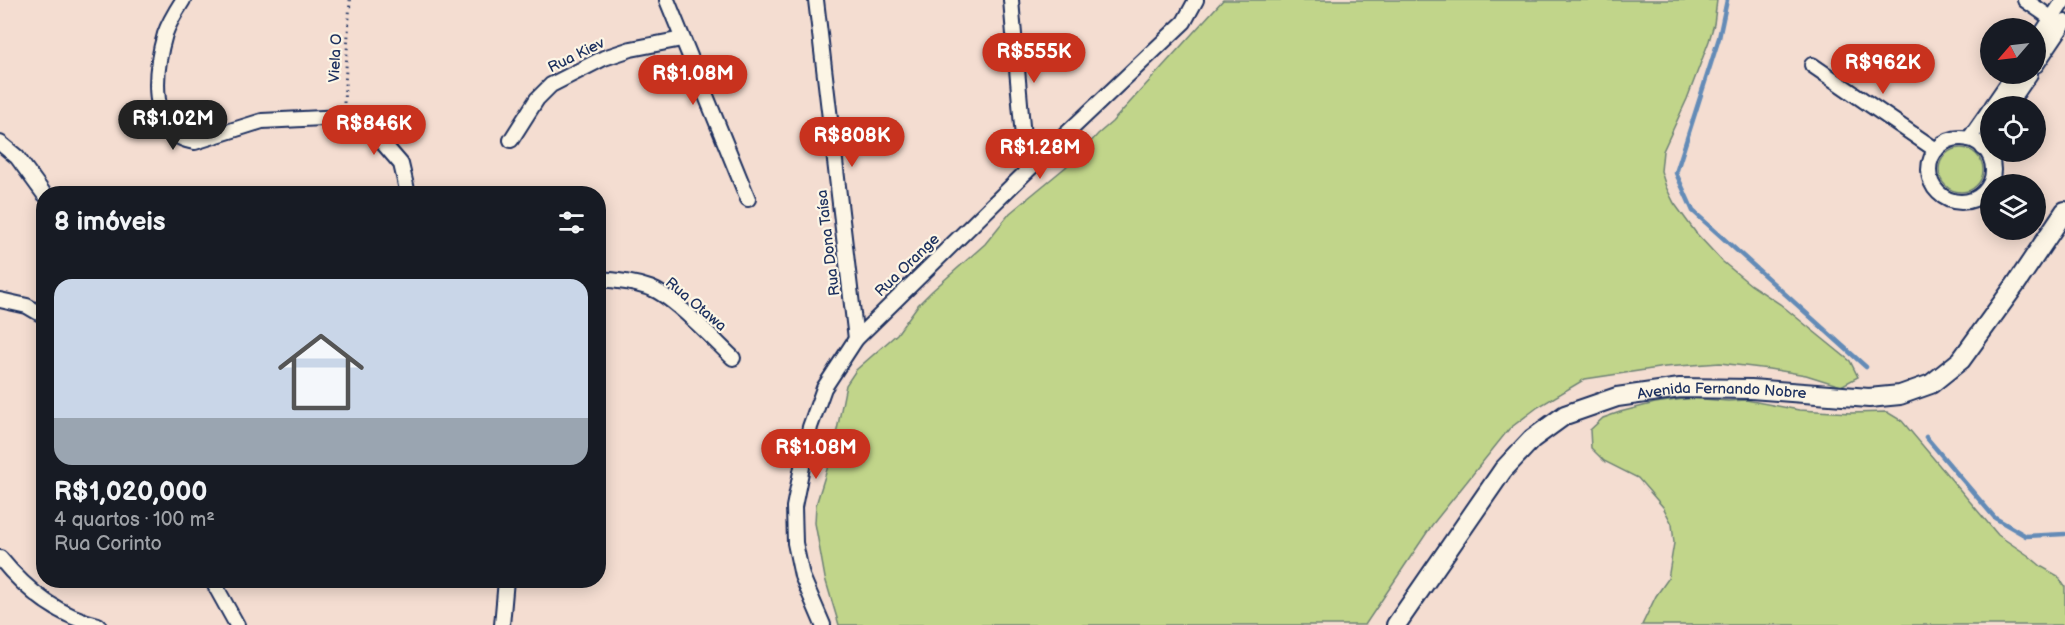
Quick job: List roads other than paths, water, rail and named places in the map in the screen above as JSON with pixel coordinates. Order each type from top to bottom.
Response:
[{"type":"main road","name":"Avenida Fernando Nobre","points":[[1396,625],[1503,470],[1532,439],[1565,415],[1617,397],[1680,388],[1751,389],[1869,398],[1900,394],[1931,384],[1961,360],[2065,211]]},
{"type":"street","points":[[183,0],[166,32],[158,66],[158,105],[166,123],[176,135],[185,141],[195,142],[262,121],[343,117],[376,135],[401,164],[406,186]]},
{"type":"street","points":[[667,0],[748,199]]},
{"type":"street","name":"Rua Dona Taísa","points":[[816,0],[856,339]]},
{"type":"street","points":[[1011,0],[1026,172]]},
{"type":"street","name":"Rua Orange","points":[[823,625],[802,576],[795,543],[794,507],[810,427],[824,388],[856,339],[1026,172],[1184,22],[1196,0]]},
{"type":"street","points":[[2025,0],[2060,22]]},
{"type":"street","points":[[2046,48],[2060,22],[2064,0]]},
{"type":"street","points":[[2046,34],[2060,22]]},
{"type":"street","name":"Rua Kiev","points":[[512,140],[537,99],[551,85],[604,58],[631,49],[682,39]]},
{"type":"street","points":[[1812,65],[1936,150]]},
{"type":"street","points":[[1969,140],[1980,124]]},
{"type":"street","points":[[1980,146],[1969,140],[1953,139],[1945,142],[1936,150],[1930,162],[1929,170],[1933,186],[1945,197],[1961,202],[1977,198],[1983,193],[1991,178],[1991,162]]},
{"type":"street","points":[[0,143],[17,157],[38,186]]},
{"type":"street","name":"Rua Otawa","points":[[606,279],[652,288],[680,309],[733,358]]},
{"type":"street","points":[[0,300],[27,306],[36,311]]},
{"type":"street","points":[[0,558],[28,589],[55,608],[81,623],[98,625]]},
{"type":"street","points":[[216,588],[237,625]]},
{"type":"street","points":[[502,625],[505,588]]},
{"type":"street","points":[[814,625],[816,607]]},
{"type":"waterway","points":[[1727,0],[1719,38],[1676,173],[1693,211],[1866,367]]},
{"type":"waterway","points":[[1926,437],[1995,518],[2026,536],[2065,534]]}]
